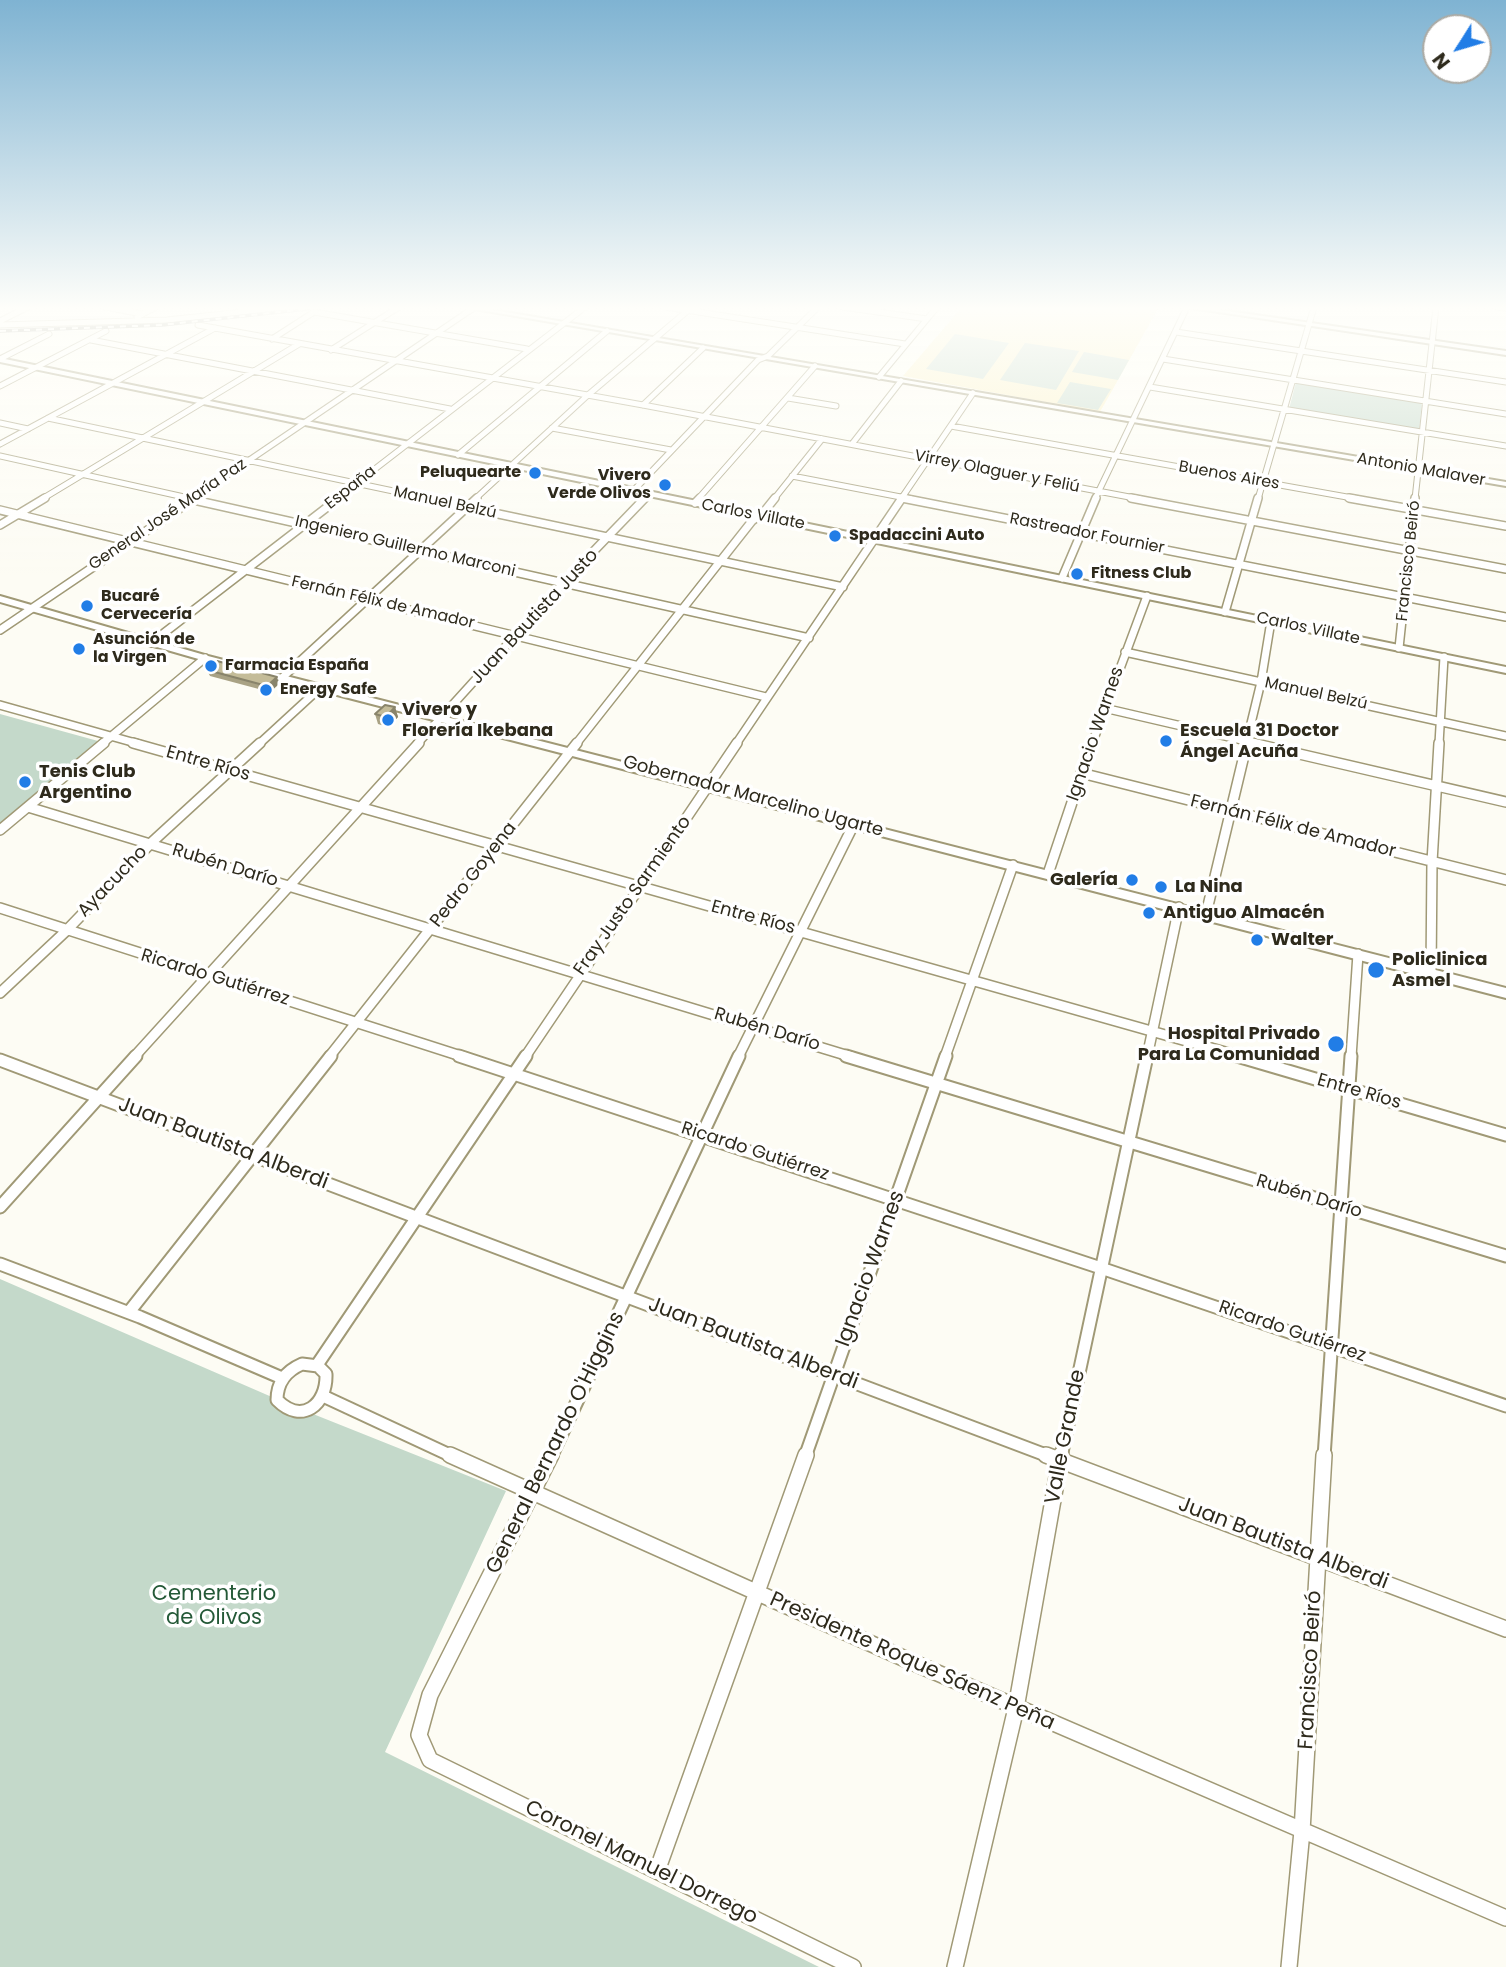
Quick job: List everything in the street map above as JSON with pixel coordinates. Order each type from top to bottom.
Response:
[{"type":"street","points":[[0,444],[85,399]]},
{"type":"street","name":"Carlos Villate","points":[[186,399],[1506,670]]},
{"type":"street","points":[[0,524],[207,399]]},
{"type":"street","name":"General José María Paz","points":[[0,630],[339,399]]},
{"type":"street","points":[[400,399],[450,409]]},
{"type":"street","name":"España","points":[[151,643],[463,399]]},
{"type":"street","points":[[458,454],[526,399]]},
{"type":"street","points":[[283,677],[584,399]]},
{"type":"street","name":"Virrey Olaguer y Feliú","points":[[609,399],[1506,569]]},
{"type":"street","points":[[643,405],[650,399]]},
{"type":"street","points":[[634,490],[722,399]]},
{"type":"street","points":[[695,503],[787,399]]},
{"type":"street","points":[[793,399],[836,406]]},
{"type":"street","points":[[852,444],[887,399]]},
{"type":"street","name":"Fray Justo Sarmiento","points":[[317,1365],[969,399]]},
{"type":"street","name":"Antonio Malaver","points":[[1007,399],[1506,484]]},
{"type":"street","points":[[1062,578],[1099,491],[1144,399]]},
{"type":"street","points":[[1222,399],[1506,446]]},
{"type":"street","points":[[1225,612],[1286,399]]},
{"type":"street","points":[[1412,399],[1506,414]]},
{"type":"street","name":"Francisco Beiró","points":[[1399,648],[1426,401]]},
{"type":"street","name":"Manuel Belzú","points":[[48,418],[843,587]]},
{"type":"street","points":[[0,423],[28,429]]},
{"type":"street","name":"Buenos Aires","points":[[951,426],[1506,526]]},
{"type":"street","points":[[552,428],[671,450]]},
{"type":"street","name":"Pedro Goyena","points":[[129,1312],[720,561],[822,439]]},
{"type":"street","name":"Ingeniero Guillermo Marconi","points":[[0,456],[809,638]]},
{"type":"street","name":"Rastreador Fournier","points":[[792,476],[1506,617]]},
{"type":"street","name":"Juan Bautista Justo","points":[[0,1207],[358,808],[563,583],[649,494]]},
{"type":"street","name":"Fernán Félix de Amador","points":[[0,510],[766,697]]},
{"type":"street","name":"Ignacio Warnes","points":[[1048,874],[1104,708],[1147,596]]},
{"type":"street","name":"Gobernador Marcelino Ugarte","points":[[0,599],[205,658],[1506,993]]},
{"type":"street","points":[[1206,914],[1261,682],[1271,621]]},
{"type":"street","name":"Manuel Belzú","points":[[1125,652],[1506,736]]},
{"type":"street","points":[[1432,974],[1432,862],[1444,657]]},
{"type":"street","points":[[0,830],[205,658]]},
{"type":"street","name":"Ayacucho","points":[[0,993],[65,932],[151,843],[321,687]]},
{"type":"street","name":"Entre Ríos","points":[[0,705],[1151,1030],[1506,1135]]},
{"type":"street","points":[[1104,708],[1506,802]]},
{"type":"street","name":"Fernán Félix de Amador","points":[[1081,774],[1506,880]]},
{"type":"street","name":"Rubén Darío","points":[[28,807],[1506,1256]]},
{"type":"street","name":"General Bernardo O'Higgins","points":[[430,1760],[419,1735],[430,1695],[533,1495],[701,1135],[854,824]]},
{"type":"street","name":"Ignacio Warnes","points":[[657,1871],[758,1594],[1013,864]]},
{"type":"street","name":"Valle Grande","points":[[955,1967],[1016,1708],[1060,1460],[1179,907]]},
{"type":"street","name":"Ricardo Gutiérrez","points":[[0,908],[65,932],[357,1022],[1102,1267],[1506,1406]]},
{"type":"street","name":"Francisco Beiró","points":[[1289,1967],[1302,1831],[1317,1557],[1359,954]]},
{"type":"street","name":"Juan Bautista Alberdi","points":[[0,1060],[1506,1629]]},
{"type":"street","points":[[0,1264],[129,1312],[282,1378]]},
{"type":"street","points":[[317,1365],[326,1375],[323,1396],[310,1408],[298,1413],[286,1410],[278,1400],[278,1385],[282,1378],[295,1367],[317,1365]]},
{"type":"street","name":"Presidente Roque Sáenz Peña","points":[[323,1396],[533,1495],[1016,1708],[1506,1918]]},
{"type":"street","name":"Coronel Manuel Dorrego","points":[[430,1760],[853,1967]]},
{"type":"shaded area","points":[[1028,399],[1107,399],[1100,412]]},
{"type":"green space","points":[[1060,399],[1105,399],[1098,410],[1057,403]]},
{"type":"green space","points":[[1292,399],[1402,399],[1422,402],[1419,431],[1289,409]]},
{"type":"green space","name":"Tenis Club Argentino","points":[[0,714],[98,741],[0,823]]},
{"type":"green space","name":"Cementerio de Olivos","points":[[0,1279],[288,1404],[506,1491],[385,1752],[819,1967],[0,1967]]},
{"type":"building","points":[[217,661],[277,677],[267,686],[207,670]]},
{"type":"building","points":[[385,705],[395,707],[386,717],[375,714]]},
{"type":"place","name":"Peluquearte","points":[[535,473]]},
{"type":"place","name":"Vivero Verde Olivos","points":[[665,485]]},
{"type":"place","name":"Spadaccini Auto","points":[[835,536]]},
{"type":"place","name":"Fitness Club","points":[[1077,574]]},
{"type":"place","name":"Bucaré Cervecería","points":[[87,606]]},
{"type":"place","name":"Asunción de la Virgen","points":[[79,649]]},
{"type":"place","name":"Farmacia España","points":[[211,666]]},
{"type":"place","name":"Energy Safe","points":[[266,690]]},
{"type":"place","name":"Vivero y Florería Ikebana","points":[[388,720]]},
{"type":"place","name":"Escuela 31 Doctor Ángel Acuña","points":[[1166,741]]},
{"type":"place","name":"Tenis Club Argentino","points":[[25,782]]},
{"type":"place","name":"Galería","points":[[1132,880]]},
{"type":"place","name":"La Nina","points":[[1161,887]]},
{"type":"place","name":"Antiguo Almacén","points":[[1149,913]]},
{"type":"place","name":"Walter","points":[[1257,940]]},
{"type":"place","name":"Policlinica Asmel","points":[[1376,970]]},
{"type":"place","name":"Hospital Privado Para La Comunidad","points":[[1336,1044]]}]
